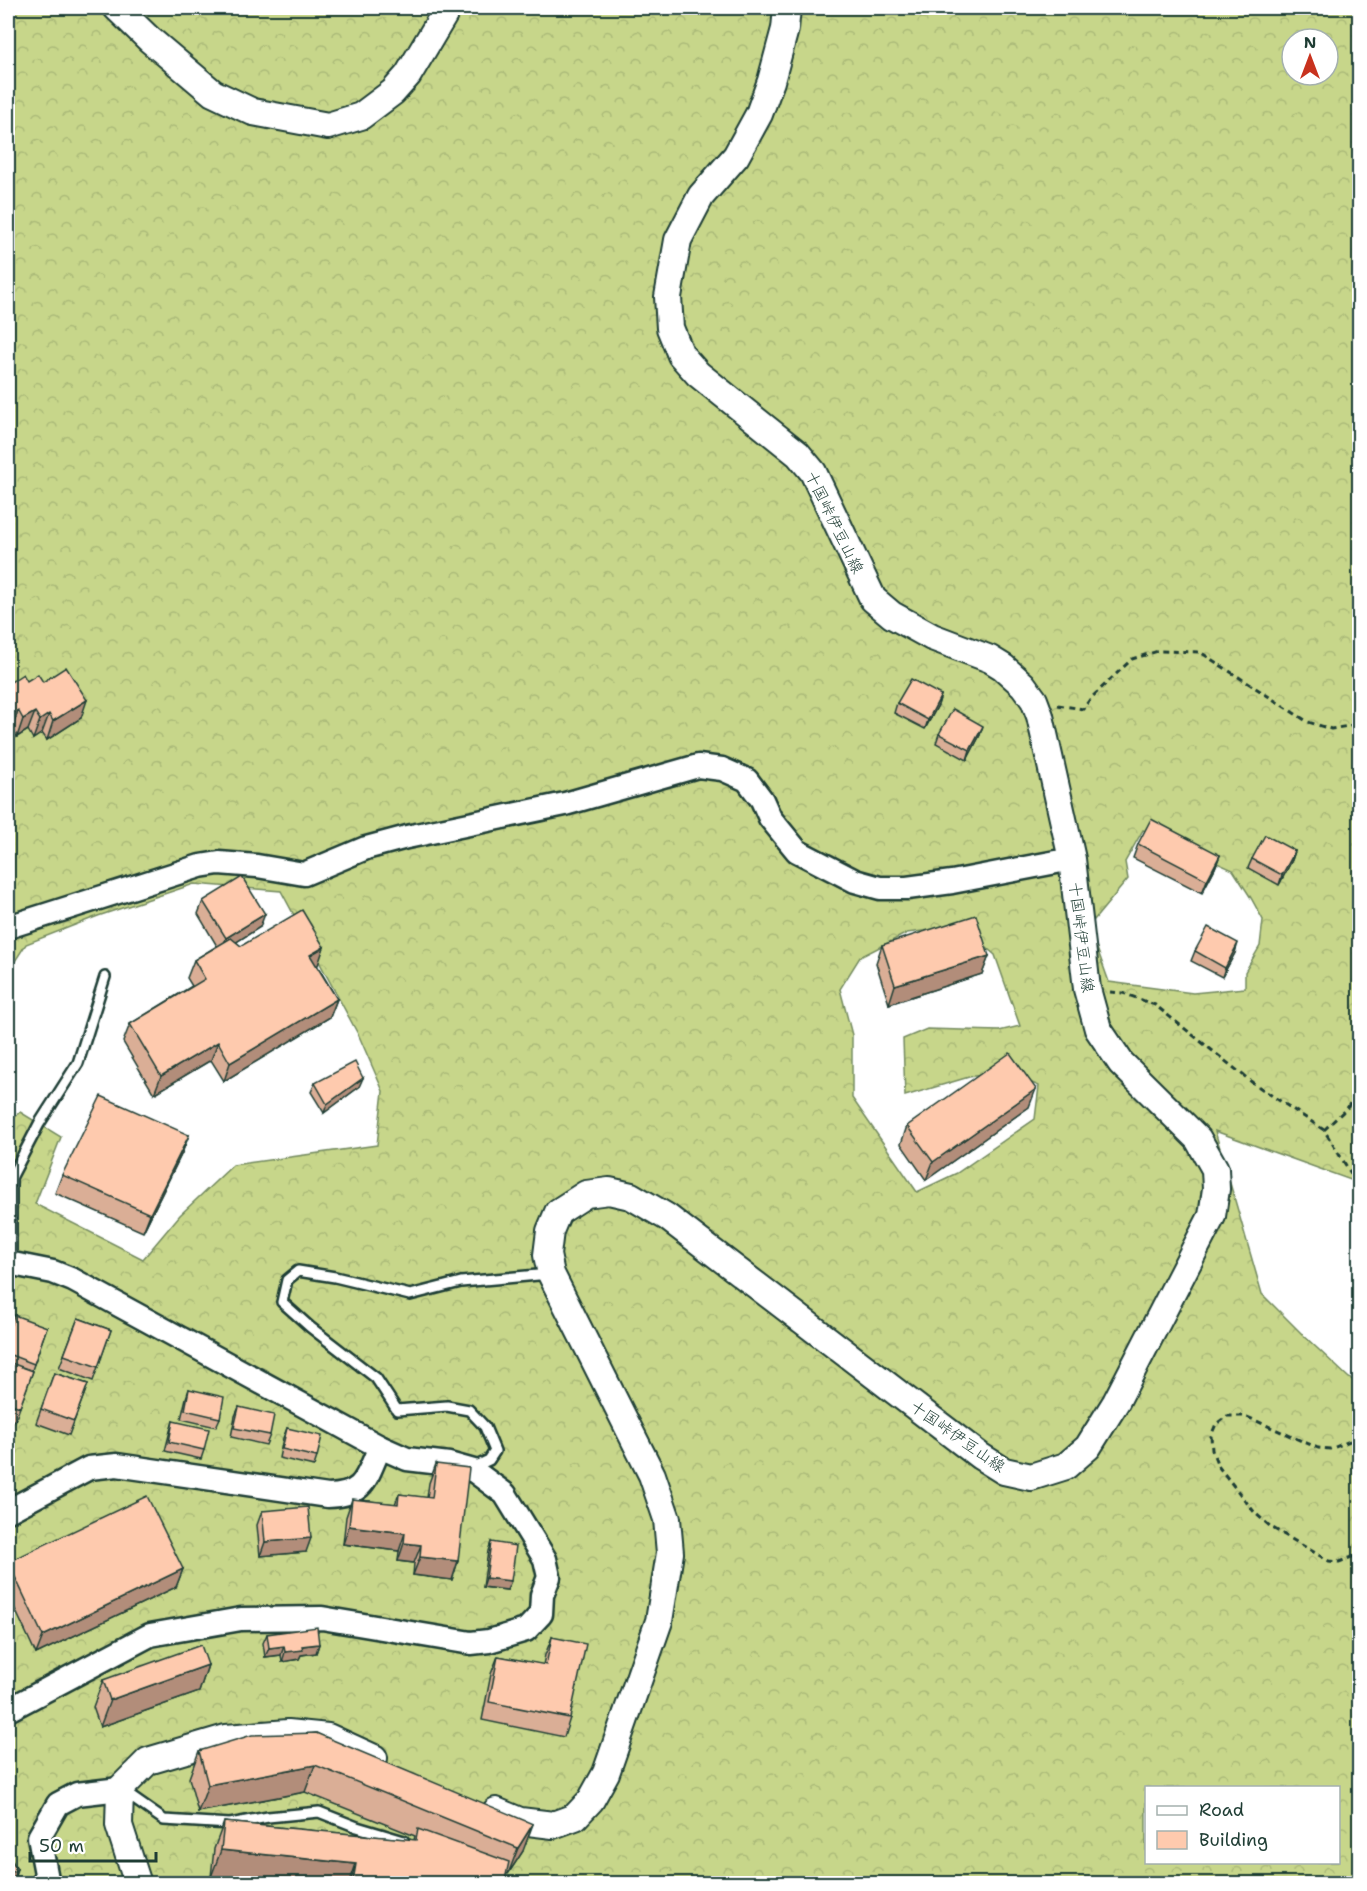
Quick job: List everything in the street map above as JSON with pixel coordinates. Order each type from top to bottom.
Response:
[{"type":"main road","points":[[117,8],[149,39],[213,93],[253,112],[328,126],[361,116],[393,92],[408,75],[448,8]]},
{"type":"main road","name":"十国峠伊豆山線","points":[[477,1803],[519,1821],[553,1825],[575,1817],[591,1800],[606,1773],[659,1621],[670,1553],[667,1518],[652,1475],[551,1274],[547,1255],[550,1231],[558,1212],[586,1194],[609,1191],[631,1196],[667,1217],[980,1456],[1004,1471],[1031,1477],[1066,1466],[1088,1447],[1116,1402],[1212,1216],[1216,1189],[1215,1169],[1198,1138],[1121,1064],[1098,1029],[1087,989],[1072,859],[1040,716],[1034,700],[1023,685],[1003,667],[990,659],[932,636],[892,615],[873,599],[813,472],[798,454],[698,374],[681,355],[670,328],[668,297],[678,240],[701,195],[736,156],[759,114],[771,81],[785,29],[787,8]]},
{"type":"main road","points":[[138,1884],[119,1826],[120,1789],[148,1761],[226,1738],[288,1733],[328,1737],[392,1766]]},
{"type":"street","points":[[8,927],[200,866],[219,863],[257,866],[304,874],[366,848],[407,837],[566,804],[698,766],[723,769],[747,780],[762,800],[770,818],[797,851],[855,881],[880,888],[907,888],[952,882],[1072,859]]},
{"type":"street","points":[[8,1710],[150,1635],[213,1623],[241,1619],[322,1618],[471,1643],[489,1641],[526,1630],[541,1614],[542,1595],[549,1577],[545,1559],[505,1494],[474,1471],[449,1464],[407,1459],[380,1447],[73,1280],[53,1272],[9,1263]]},
{"type":"street","points":[[8,1511],[89,1468],[117,1465],[328,1496],[346,1496],[361,1486],[380,1447]]},
{"type":"street","points":[[48,1884],[39,1837],[58,1804],[77,1794],[120,1789]]},
{"type":"lane","points":[[9,1263],[11,1178],[39,1124],[78,1064],[105,977]]},
{"type":"lane","points":[[468,1469],[489,1460],[495,1451],[485,1427],[469,1410],[447,1406],[397,1410],[376,1378],[310,1327],[282,1302],[287,1280],[298,1271],[410,1295],[461,1282],[551,1274]]},
{"type":"lane","points":[[120,1789],[164,1820],[230,1824],[268,1817],[319,1812],[357,1827],[414,1844]]},
{"type":"path","points":[[1034,700],[1083,709],[1091,698],[1132,659],[1158,651],[1200,652],[1308,722],[1331,729],[1359,724]]},
{"type":"path","points":[[1087,989],[1123,993],[1155,1005],[1253,1083],[1324,1130],[1359,1188]]},
{"type":"path","points":[[1324,1130],[1348,1107],[1359,1082]]},
{"type":"path","points":[[1359,1437],[1330,1449],[1318,1448],[1245,1416],[1227,1416],[1216,1424],[1211,1436],[1212,1450],[1218,1466],[1254,1513],[1271,1527],[1329,1561],[1339,1562],[1359,1554]]},
{"type":"green space","points":[[8,8],[1359,8],[1359,1183],[1215,1131],[1262,1294],[1349,1378],[1359,1383],[1359,1883],[8,1883],[8,1122],[20,1112],[61,1137],[35,1204],[143,1259],[180,1215],[233,1165],[377,1145],[383,1091],[359,1036],[281,891],[194,884],[98,916],[26,944],[8,972]],"holes":[[[1143,830],[1233,870],[1263,920],[1260,946],[1245,972],[1245,988],[1193,993],[1109,982],[1089,926],[1128,879],[1125,862]],[[961,926],[995,955],[1020,1026],[999,1031],[927,1029],[903,1039],[905,1096],[969,1077],[1004,1071],[1039,1086],[1035,1119],[957,1173],[917,1192],[852,1098],[852,1035],[840,989],[860,957],[907,933]]]},
{"type":"building","points":[[66,667],[87,700],[53,721],[49,714],[40,720],[35,712],[23,719],[18,710],[8,717],[8,684],[23,674],[27,681],[38,674],[43,682]]},
{"type":"building","points":[[911,679],[941,695],[928,720],[897,703]]},
{"type":"building","points":[[953,709],[983,726],[970,750],[939,734]]},
{"type":"building","points":[[1151,819],[1220,855],[1207,880],[1138,844]]},
{"type":"building","points":[[1265,835],[1295,851],[1282,875],[1252,859]]},
{"type":"building","points":[[242,877],[265,914],[226,938],[203,901]]},
{"type":"building","points":[[302,910],[324,947],[310,955],[337,999],[230,1063],[218,1042],[161,1076],[130,1024],[205,979],[194,960],[231,938],[241,946]]},
{"type":"building","points":[[976,915],[989,956],[895,985],[882,945]]},
{"type":"building","points":[[1208,927],[1238,943],[1225,968],[1195,951]]},
{"type":"building","points":[[1010,1053],[1036,1089],[933,1162],[907,1126]]},
{"type":"building","points":[[355,1062],[363,1078],[327,1104],[315,1083]]},
{"type":"building","points":[[101,1096],[189,1135],[150,1214],[62,1175]]},
{"type":"building","points":[[14,1315],[47,1327],[34,1364],[8,1354],[8,1332]]},
{"type":"building","points":[[78,1318],[111,1330],[98,1367],[64,1355]]},
{"type":"building","points":[[8,1362],[33,1371],[20,1407],[8,1403]]},
{"type":"building","points":[[54,1373],[88,1384],[74,1421],[41,1409]]},
{"type":"building","points":[[189,1389],[224,1397],[220,1418],[185,1410]]},
{"type":"building","points":[[239,1407],[274,1415],[270,1435],[234,1428]]},
{"type":"building","points":[[173,1421],[209,1429],[204,1450],[169,1442]]},
{"type":"building","points":[[287,1428],[322,1436],[317,1457],[282,1449]]},
{"type":"building","points":[[436,1464],[469,1468],[458,1561],[420,1557],[421,1545],[404,1543],[405,1533],[349,1526],[352,1499],[398,1504],[399,1494],[432,1498]]},
{"type":"building","points":[[147,1496],[183,1569],[43,1636],[8,1562]]},
{"type":"building","points":[[308,1507],[311,1538],[265,1542],[262,1511]]},
{"type":"building","points":[[491,1542],[516,1546],[511,1581],[486,1578]]},
{"type":"building","points":[[317,1627],[319,1644],[302,1646],[303,1650],[285,1652],[284,1646],[269,1648],[267,1634]]},
{"type":"building","points":[[552,1637],[586,1644],[570,1718],[489,1702],[498,1656],[546,1665]]},
{"type":"building","points":[[201,1645],[208,1665],[110,1700],[103,1680]]},
{"type":"building","points":[[316,1733],[533,1824],[518,1848],[315,1765],[208,1785],[199,1751],[252,1735]]},
{"type":"building","points":[[224,1822],[416,1840],[418,1829],[509,1862],[504,1884],[372,1884],[353,1881],[356,1864],[221,1850]]},
{"type":"building","points":[[8,1854],[17,1869],[8,1875]]}]
